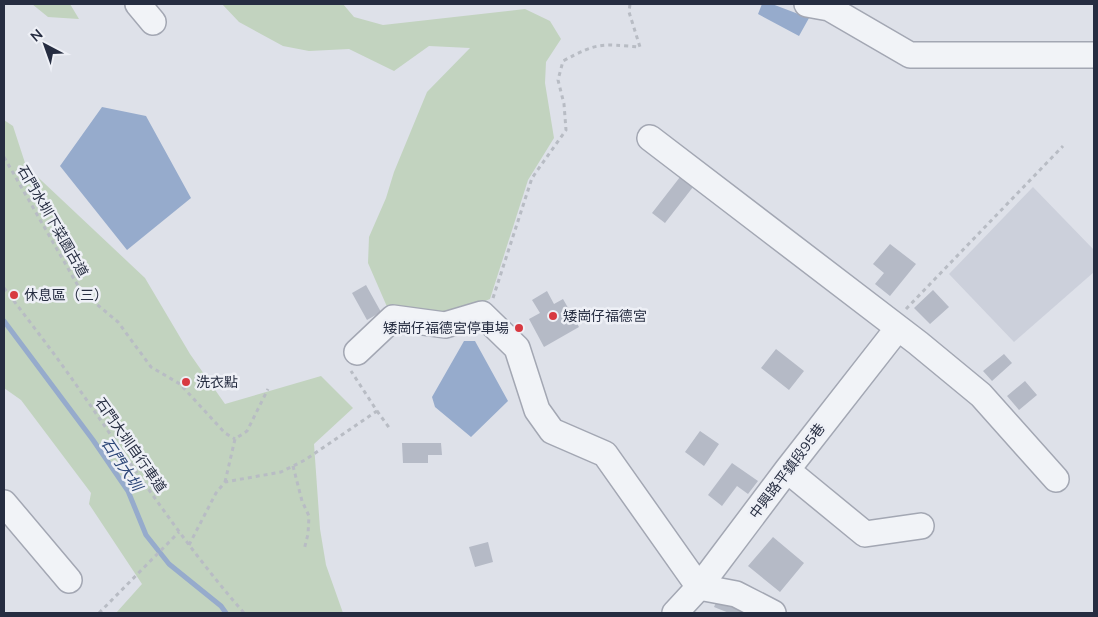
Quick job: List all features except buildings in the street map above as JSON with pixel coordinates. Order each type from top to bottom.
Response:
[{"type":"street","points":[[807,4],[829,8],[910,55],[1094,55]]},
{"type":"street","points":[[650,138],[898,328],[981,395],[1056,479]]},
{"type":"street","points":[[357,352],[393,318],[445,325],[482,314],[517,348],[537,410],[552,431],[605,454],[699,587],[736,594],[774,613]]},
{"type":"street","name":"中興路平鎮段95巷","points":[[675,613],[699,587],[787,470],[898,328]]},
{"type":"street","points":[[787,470],[865,534],[921,526]]},
{"type":"street","points":[[4,503],[69,580]]},
{"type":"path","points":[[482,314],[492,302],[532,178],[566,130],[564,104],[558,80],[563,62],[587,48],[601,44],[640,47],[629,12],[630,4]]},
{"type":"path","points":[[898,328],[907,308],[1063,146]]},
{"type":"path","name":"石門水圳下菜園古道","points":[[4,157],[81,291],[118,322],[151,367],[180,384],[225,433],[235,440]]},
{"type":"path","name":"石門大圳自行車道","points":[[4,288],[78,388],[140,480],[213,578],[244,613]]},
{"type":"path","points":[[357,352],[348,363],[390,429]]},
{"type":"path","points":[[189,545],[216,493],[225,482],[235,440],[247,431],[268,389]]},
{"type":"path","points":[[225,482],[281,472],[377,411]]},
{"type":"path","points":[[293,466],[302,501],[309,516],[308,534],[304,550]]},
{"type":"path","points":[[99,613],[179,532]]},
{"type":"shaded area","points":[[1033,187],[1094,250],[1094,272],[1014,342],[949,274]]},
{"type":"green space","points":[[32,4],[70,4],[79,19],[48,17]]},
{"type":"green space","points":[[222,4],[343,4],[354,17],[383,25],[525,9],[550,21],[561,39],[546,62],[545,83],[554,138],[528,180],[490,299],[444,317],[388,309],[368,263],[369,237],[427,92],[470,48],[429,46],[394,71],[349,49],[309,51],[283,46],[239,22]]},
{"type":"green space","points":[[4,120],[13,126],[26,166],[145,278],[190,354],[225,404],[321,376],[353,408],[314,444],[320,529],[326,565],[343,613],[116,613],[142,584],[89,504],[91,493],[21,400],[4,388]]},
{"type":"water","points":[[762,4],[772,4],[809,18],[799,36],[758,14]]},
{"type":"water","points":[[102,107],[146,116],[191,198],[127,250],[60,166]]},
{"type":"water","points":[[464,341],[475,341],[508,401],[471,437],[435,407],[432,397]]},
{"type":"waterway","name":"石門大圳","points":[[4,321],[93,440],[128,491],[146,535],[169,564],[221,606],[226,613]]},
{"type":"place","name":"休息區（三）","points":[[14,295]]},
{"type":"place","name":"矮崗仔福德宮","points":[[553,316]]},
{"type":"place","name":"矮崗仔福德宮停車場","points":[[519,328]]},
{"type":"place","name":"洗衣點","points":[[186,382]]}]
